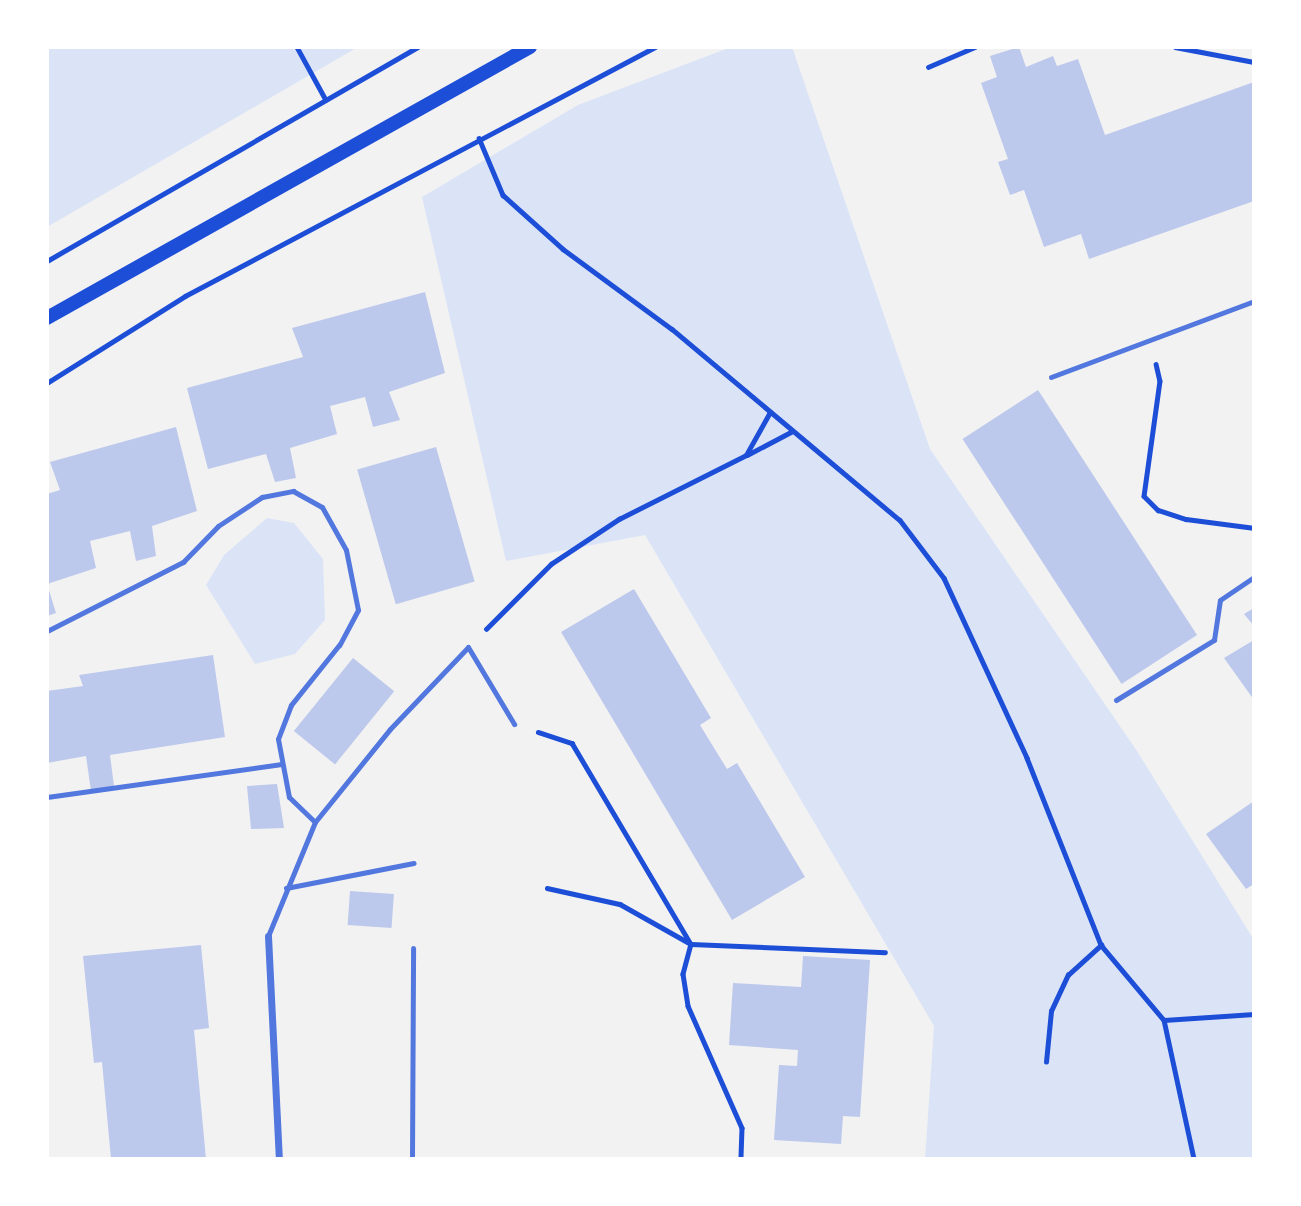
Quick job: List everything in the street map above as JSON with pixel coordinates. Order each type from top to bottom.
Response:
[{"type":"main road","points":[[47,318],[530,47]]},
{"type":"street","points":[[268,936],[279,1159]]},
{"type":"lane","points":[[1051,377],[1254,301]]},
{"type":"lane","points":[[47,631],[183,562],[218,526],[262,497],[293,491],[322,507],[346,550],[358,610],[339,645],[292,705],[278,739],[289,797],[315,822]]},
{"type":"lane","points":[[1116,699],[1214,640],[1220,600],[1254,577]]},
{"type":"lane","points":[[268,936],[315,822],[390,729],[468,647],[514,724]]},
{"type":"lane","points":[[47,797],[282,764]]},
{"type":"lane","points":[[286,888],[414,863]]},
{"type":"lane","points":[[412,1159],[413,948]]},
{"type":"path","points":[[297,47],[326,100]]},
{"type":"path","points":[[47,261],[418,47]]},
{"type":"path","points":[[47,383],[186,296],[478,138],[655,47]]},
{"type":"path","points":[[928,67],[975,47]]},
{"type":"path","points":[[1175,47],[1254,62]]},
{"type":"path","points":[[478,138],[503,195],[563,249],[672,330],[770,411],[791,432],[900,520],[944,578],[1027,758],[1101,945],[1164,1020],[1194,1159]]},
{"type":"path","points":[[1151,339],[1160,381],[1144,496],[1158,510],[1186,519],[1254,528]]},
{"type":"path","points":[[746,455],[770,411]]},
{"type":"path","points":[[468,647],[551,564],[619,519],[791,432]]},
{"type":"path","points":[[514,724],[572,743],[691,944],[683,974],[688,1006],[742,1128],[741,1159]]},
{"type":"path","points":[[547,888],[620,904],[691,944],[885,952]]},
{"type":"path","points":[[1046,1062],[1051,1012],[1069,975],[1101,945]]},
{"type":"path","points":[[1164,1020],[1254,1014]]},
{"type":"shaded area","points":[[47,47],[358,47],[47,227]]},
{"type":"shaded area","points":[[731,47],[792,47],[930,449],[1137,751],[1254,940],[1254,1159],[925,1159],[934,1026],[645,535],[506,561],[422,197],[578,105]]},
{"type":"shaded area","points":[[267,518],[294,523],[323,559],[325,620],[295,654],[255,664],[206,585],[224,555]]},
{"type":"building","points":[[1019,47],[1026,67],[1053,56],[1057,66],[1078,59],[1105,135],[1254,82],[1254,201],[1089,259],[1081,234],[1044,247],[1024,190],[1010,195],[998,162],[1008,159],[981,83],[997,77],[990,56]]},
{"type":"building","points":[[425,292],[445,373],[389,392],[400,420],[373,427],[365,397],[330,406],[337,434],[290,448],[296,478],[275,482],[266,454],[208,469],[187,388],[303,357],[292,328]]},
{"type":"building","points":[[1038,390],[1197,635],[1122,684],[963,439]]},
{"type":"building","points":[[176,427],[197,511],[152,526],[156,556],[136,561],[130,531],[90,541],[96,568],[47,584],[47,494],[60,490],[50,462]]},
{"type":"building","points":[[436,447],[475,582],[396,604],[357,470]]},
{"type":"building","points":[[47,584],[56,613],[47,616]]},
{"type":"building","points":[[634,589],[711,718],[700,725],[727,769],[737,763],[805,877],[732,920],[561,632]]},
{"type":"building","points":[[1254,608],[1254,626],[1244,614]]},
{"type":"building","points":[[1254,640],[1254,700],[1224,658]]},
{"type":"building","points":[[213,655],[225,737],[110,755],[114,786],[91,791],[86,756],[47,763],[47,691],[83,686],[79,675]]},
{"type":"building","points":[[353,658],[394,691],[335,764],[294,731]]},
{"type":"building","points":[[277,784],[284,828],[251,829],[247,786]]},
{"type":"building","points":[[1254,801],[1254,884],[1246,889],[1206,834]]},
{"type":"building","points":[[350,891],[394,894],[392,928],[348,925]]},
{"type":"building","points":[[201,945],[209,1028],[194,1030],[206,1159],[111,1159],[102,1062],[94,1063],[83,956]]},
{"type":"building","points":[[803,956],[870,960],[860,1117],[843,1116],[841,1144],[774,1140],[779,1065],[797,1066],[798,1050],[729,1045],[733,983],[801,987]]}]
